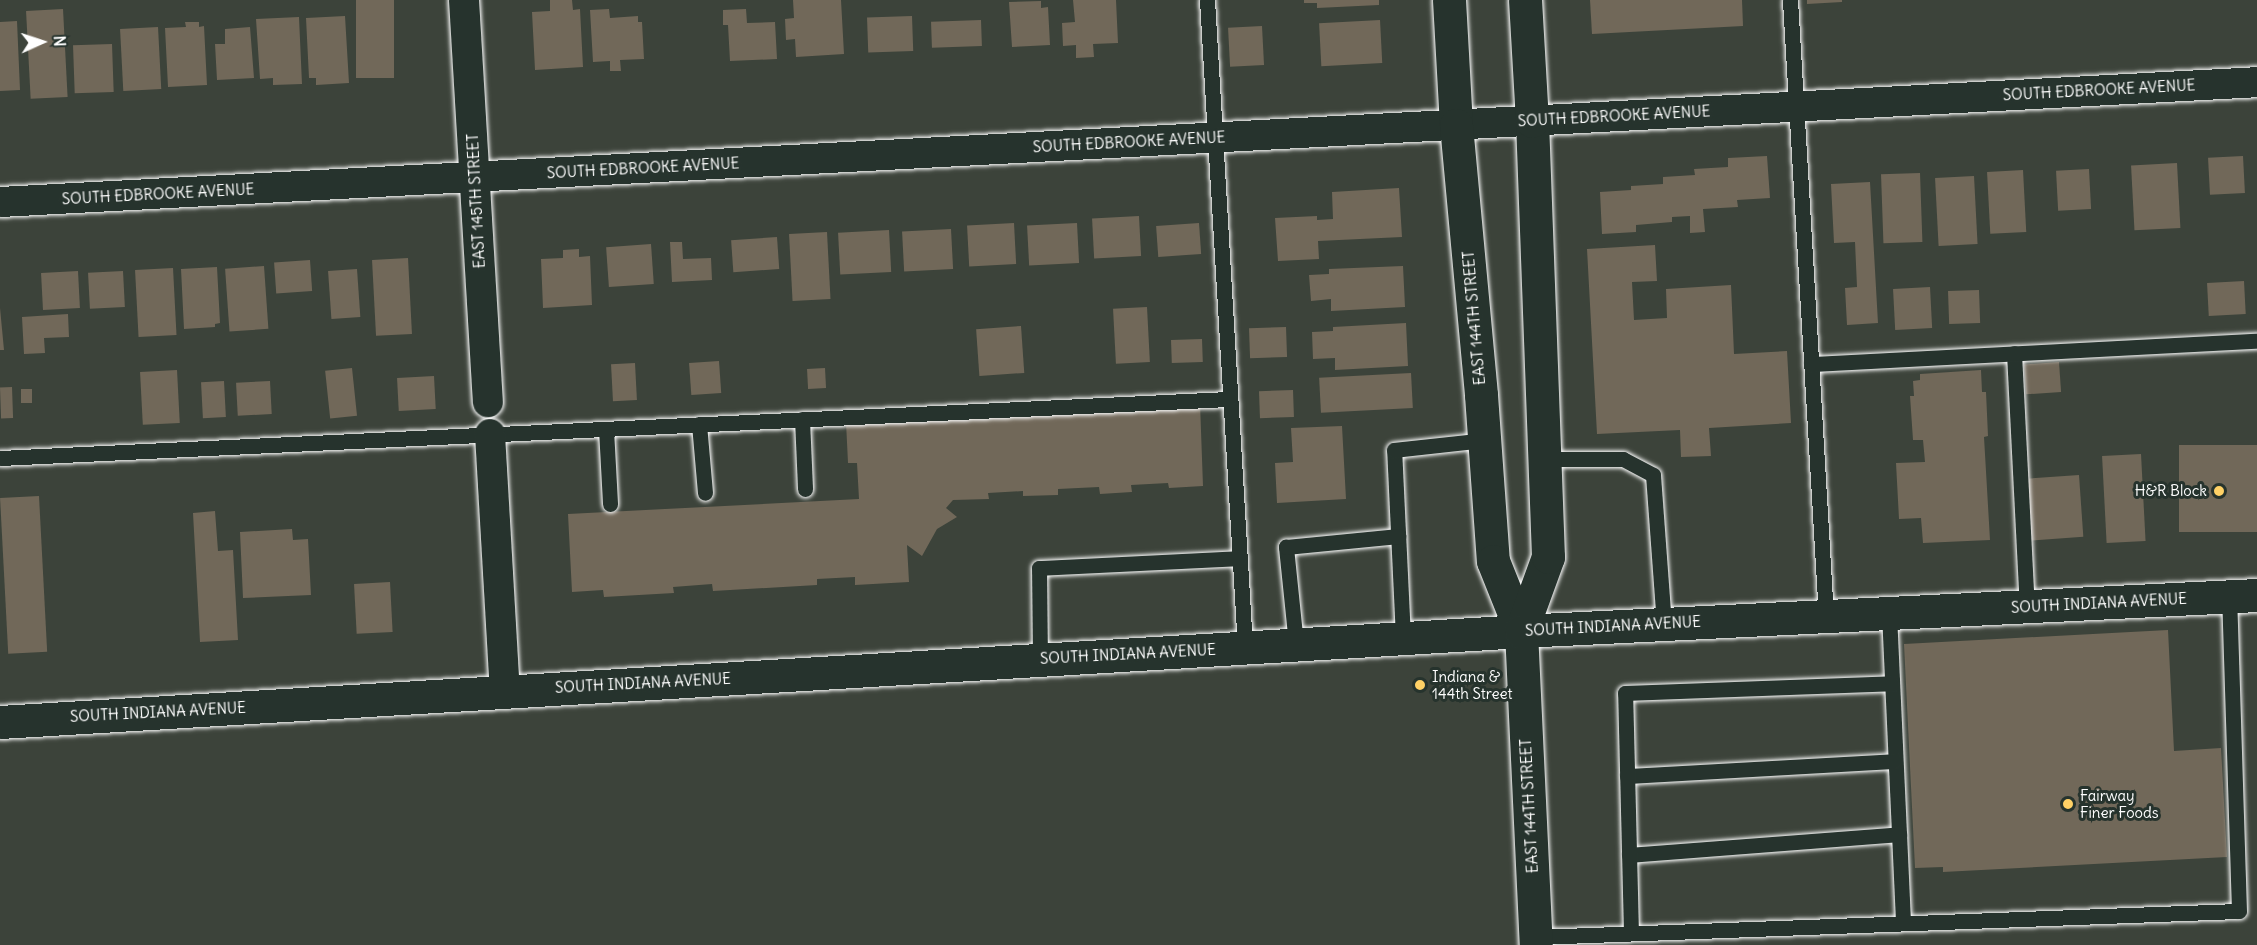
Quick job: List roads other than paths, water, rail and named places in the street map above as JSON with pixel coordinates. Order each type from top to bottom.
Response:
[{"type":"main road","name":"EAST 144TH STREET","points":[[1449,0],[1456,124],[1485,440],[1493,561],[1521,631],[1536,941]]},
{"type":"main road","name":"EAST 144TH STREET","points":[[1521,631],[1548,557],[1542,459],[1532,121],[1525,0]]},
{"type":"main road","name":"SOUTH INDIANA AVENUE","points":[[0,722],[1521,631],[2243,596]]},
{"type":"street","name":"EAST 145TH STREET","points":[[464,0],[488,402]]},
{"type":"street","name":"SOUTH EDBROOKE AVENUE","points":[[0,202],[2257,82]]},
{"type":"street","points":[[490,434],[505,692]]},
{"type":"lane","points":[[1208,0],[1245,648]]},
{"type":"lane","points":[[1790,0],[1826,616]]},
{"type":"lane","points":[[1811,364],[2257,341]]},
{"type":"lane","points":[[2014,353],[2027,606]]},
{"type":"lane","points":[[0,458],[1230,399]]},
{"type":"lane","points":[[802,419],[805,489]]},
{"type":"lane","points":[[699,424],[705,494]]},
{"type":"lane","points":[[606,429],[610,504]]},
{"type":"lane","points":[[1403,638],[1394,450],[1485,440]]},
{"type":"lane","points":[[1542,459],[1623,459],[1653,475],[1664,624]]},
{"type":"lane","points":[[1296,645],[1286,547],[1398,536]]},
{"type":"lane","points":[[1040,660],[1039,568],[1240,558]]},
{"type":"lane","points":[[1536,941],[1631,933],[2240,910],[2243,596]]},
{"type":"lane","points":[[1889,613],[1903,922]]},
{"type":"lane","points":[[1631,933],[1625,693],[1892,682]]},
{"type":"lane","points":[[1627,776],[1896,761]]},
{"type":"lane","points":[[1629,855],[1899,834]]},
{"type":"place","name":"H&R Block","points":[[2219,491]]},
{"type":"place","name":"Indiana & 144th Street","points":[[1420,685]]},
{"type":"place","name":"Fairway Finer Foods","points":[[2068,804]]}]
